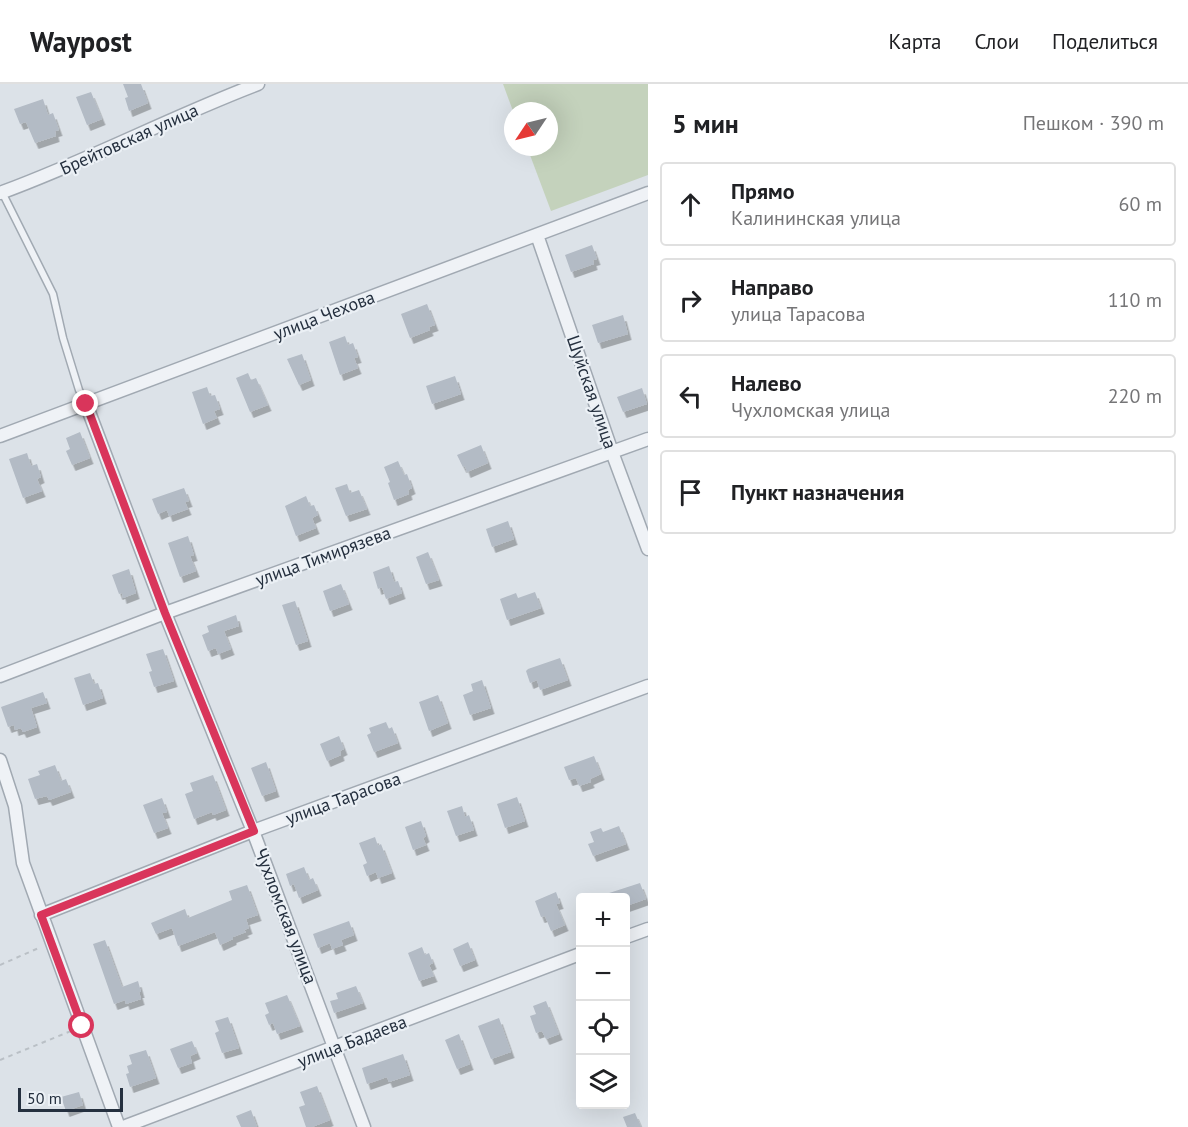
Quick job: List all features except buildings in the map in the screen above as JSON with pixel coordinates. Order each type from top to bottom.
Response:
[{"type":"street","name":"Брейтовская улица","points":[[1,192],[52,174],[202,105],[258,84]]},
{"type":"street","name":"улица Чехова","points":[[0,436],[648,193]]},
{"type":"street","name":"Шуйская улица","points":[[537,235],[648,549]]},
{"type":"street","name":"Чухломская улица","points":[[86,404],[165,613],[254,831],[364,1127]]},
{"type":"street","name":"улица Тимирязева","points":[[0,676],[165,613],[648,439]]},
{"type":"street","name":"улица Тарасова","points":[[41,915],[254,831],[648,686]]},
{"type":"street","points":[[0,760],[15,806],[23,863],[121,1127]]},
{"type":"street","points":[[630,936],[648,929]]},
{"type":"street","name":"улица Бадаева","points":[[121,1127],[576,956]]},
{"type":"lane","points":[[1,192],[52,294],[63,339],[79,390],[86,404]]},
{"type":"path","points":[[0,965],[51,942]]},
{"type":"path","points":[[0,1060],[82,1026]]},
{"type":"green space","points":[[503,84],[648,84],[648,175],[551,211],[530,156],[558,156],[558,102],[510,102]]},
{"type":"route","points":[[82,1026],[41,915],[254,831],[165,613],[86,404]]}]
